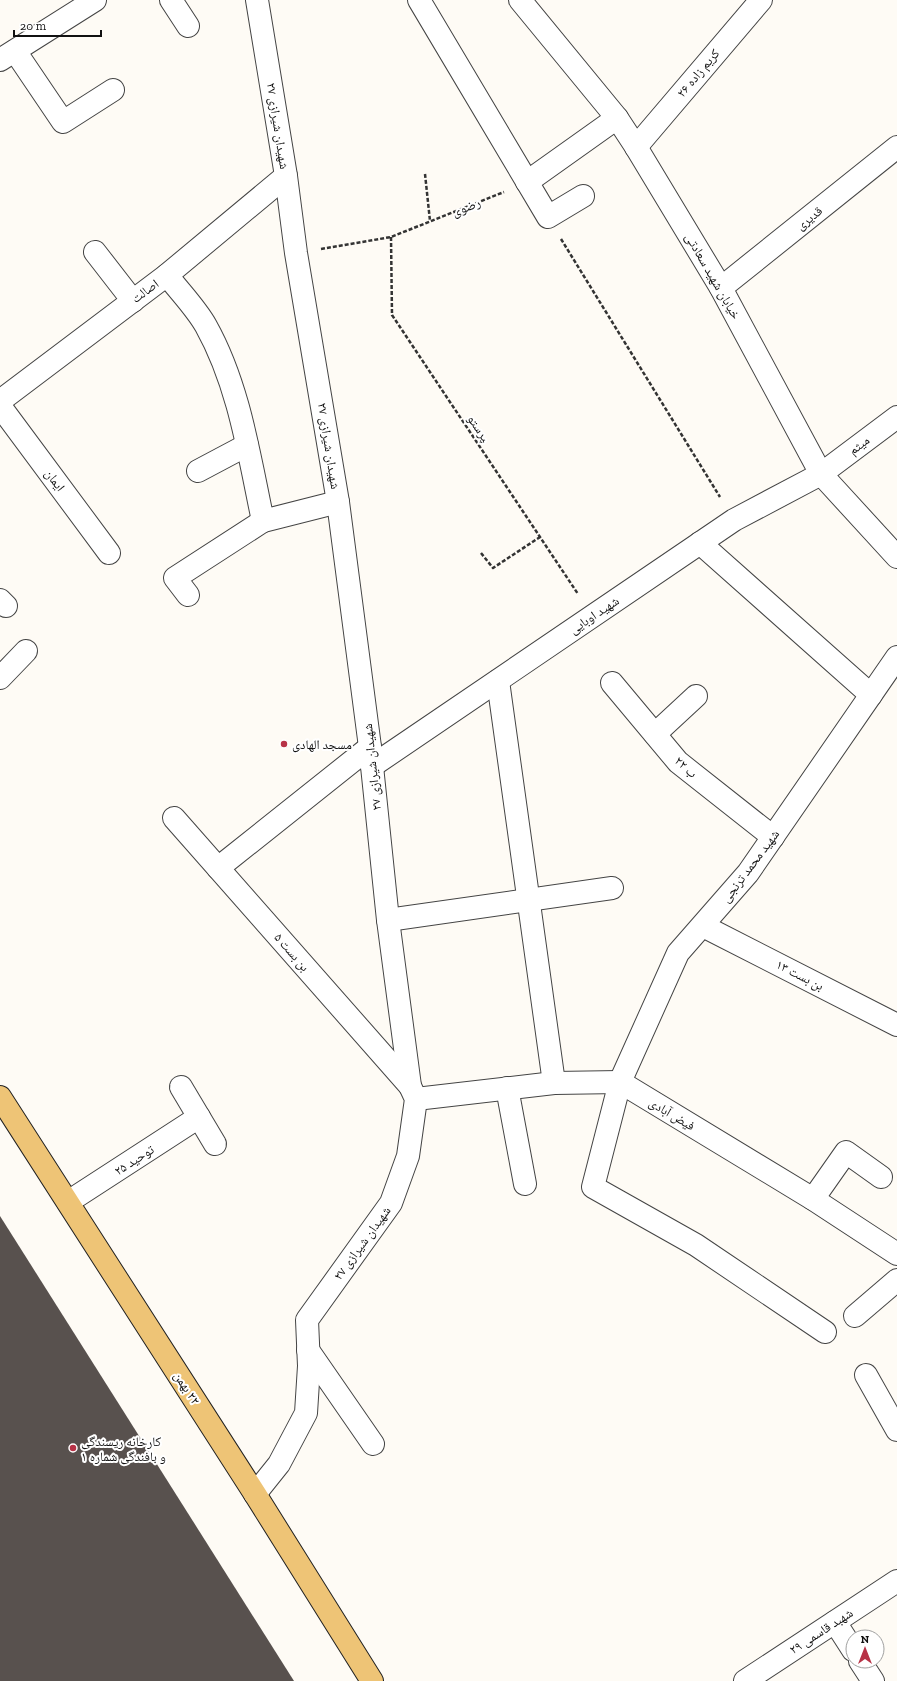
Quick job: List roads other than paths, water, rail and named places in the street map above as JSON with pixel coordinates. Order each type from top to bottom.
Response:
[{"type":"main road","name":"٢٢ بهمن","points":[[0,1097],[255,1494],[372,1681]]},
{"type":"street","points":[[95,0],[7,56],[63,122],[113,90]]},
{"type":"street","points":[[171,0],[188,26]]},
{"type":"street","name":"شهیدان شیرازی ۲۷","points":[[255,1494],[279,1464],[306,1414],[309,1366],[307,1320],[391,1203],[408,1156],[413,1093],[388,920],[371,756],[338,502],[296,253],[286,176],[257,0]]},
{"type":"street","points":[[419,0],[548,217],[583,196]]},
{"type":"street","name":"کریم زاده ۲۶","points":[[636,147],[761,0]]},
{"type":"street","name":"خیابان شهید سعادتی","points":[[521,1],[616,118],[636,147],[721,288],[822,474],[897,557]]},
{"type":"street","points":[[527,182],[616,118]]},
{"type":"street","name":"قدیری","points":[[721,288],[897,147]]},
{"type":"street","name":"اصالت","points":[[0,401],[167,275],[286,176]]},
{"type":"street","points":[[95,252],[133,300]]},
{"type":"street","points":[[167,275],[205,324],[222,358],[241,417],[263,521]]},
{"type":"street","name":"ایمان","points":[[0,406],[109,553]]},
{"type":"street","name":"میثم","points":[[822,474],[897,417]]},
{"type":"street","points":[[198,471],[247,445]]},
{"type":"street","name":"شهید اوبایی","points":[[218,868],[371,756],[498,681],[734,520],[822,474]]},
{"type":"street","points":[[188,595],[175,578],[263,521],[338,502]]},
{"type":"street","points":[[700,543],[871,695]]},
{"type":"street","points":[[0,678],[26,651]]},
{"type":"street","name":"شهید محمد ترنجی","points":[[826,1332],[696,1245],[592,1187],[620,1082],[678,953],[748,873],[897,657]]},
{"type":"street","points":[[498,681],[554,1083]]},
{"type":"street","name":"ب ۲۲","points":[[612,683],[678,762],[773,837]]},
{"type":"street","points":[[655,734],[696,696]]},
{"type":"street","name":"بن بست ۵","points":[[174,818],[413,1093]]},
{"type":"street","points":[[388,920],[612,888]]},
{"type":"street","name":"بن بست ۱۳","points":[[703,926],[897,1025]]},
{"type":"street","points":[[413,1093],[507,1088],[554,1083],[620,1082]]},
{"type":"street","name":"فیض آبادی","points":[[620,1082],[813,1199],[897,1254]]},
{"type":"street","points":[[181,1087],[215,1144]]},
{"type":"street","points":[[507,1088],[525,1184]]},
{"type":"street","name":"توحید ۲۵","points":[[68,1202],[199,1117]]},
{"type":"street","points":[[813,1199],[846,1152],[881,1178]]},
{"type":"street","points":[[855,1316],[897,1280]]},
{"type":"street","points":[[308,1350],[373,1444]]},
{"type":"street","points":[[866,1375],[897,1430]]},
{"type":"street","name":"شهبد قاسمی ۲۹","points":[[745,1681],[897,1581]]},
{"type":"street","points":[[835,1622],[845,1638]]},
{"type":"street","points":[[865,1669],[873,1681]]},
{"type":"place","name":"مسجد الهادی","points":[[284,744]]},
{"type":"place","name":"کارخانه ریسندگی و بافندگی شماره ۱","points":[[73,1448]]}]
